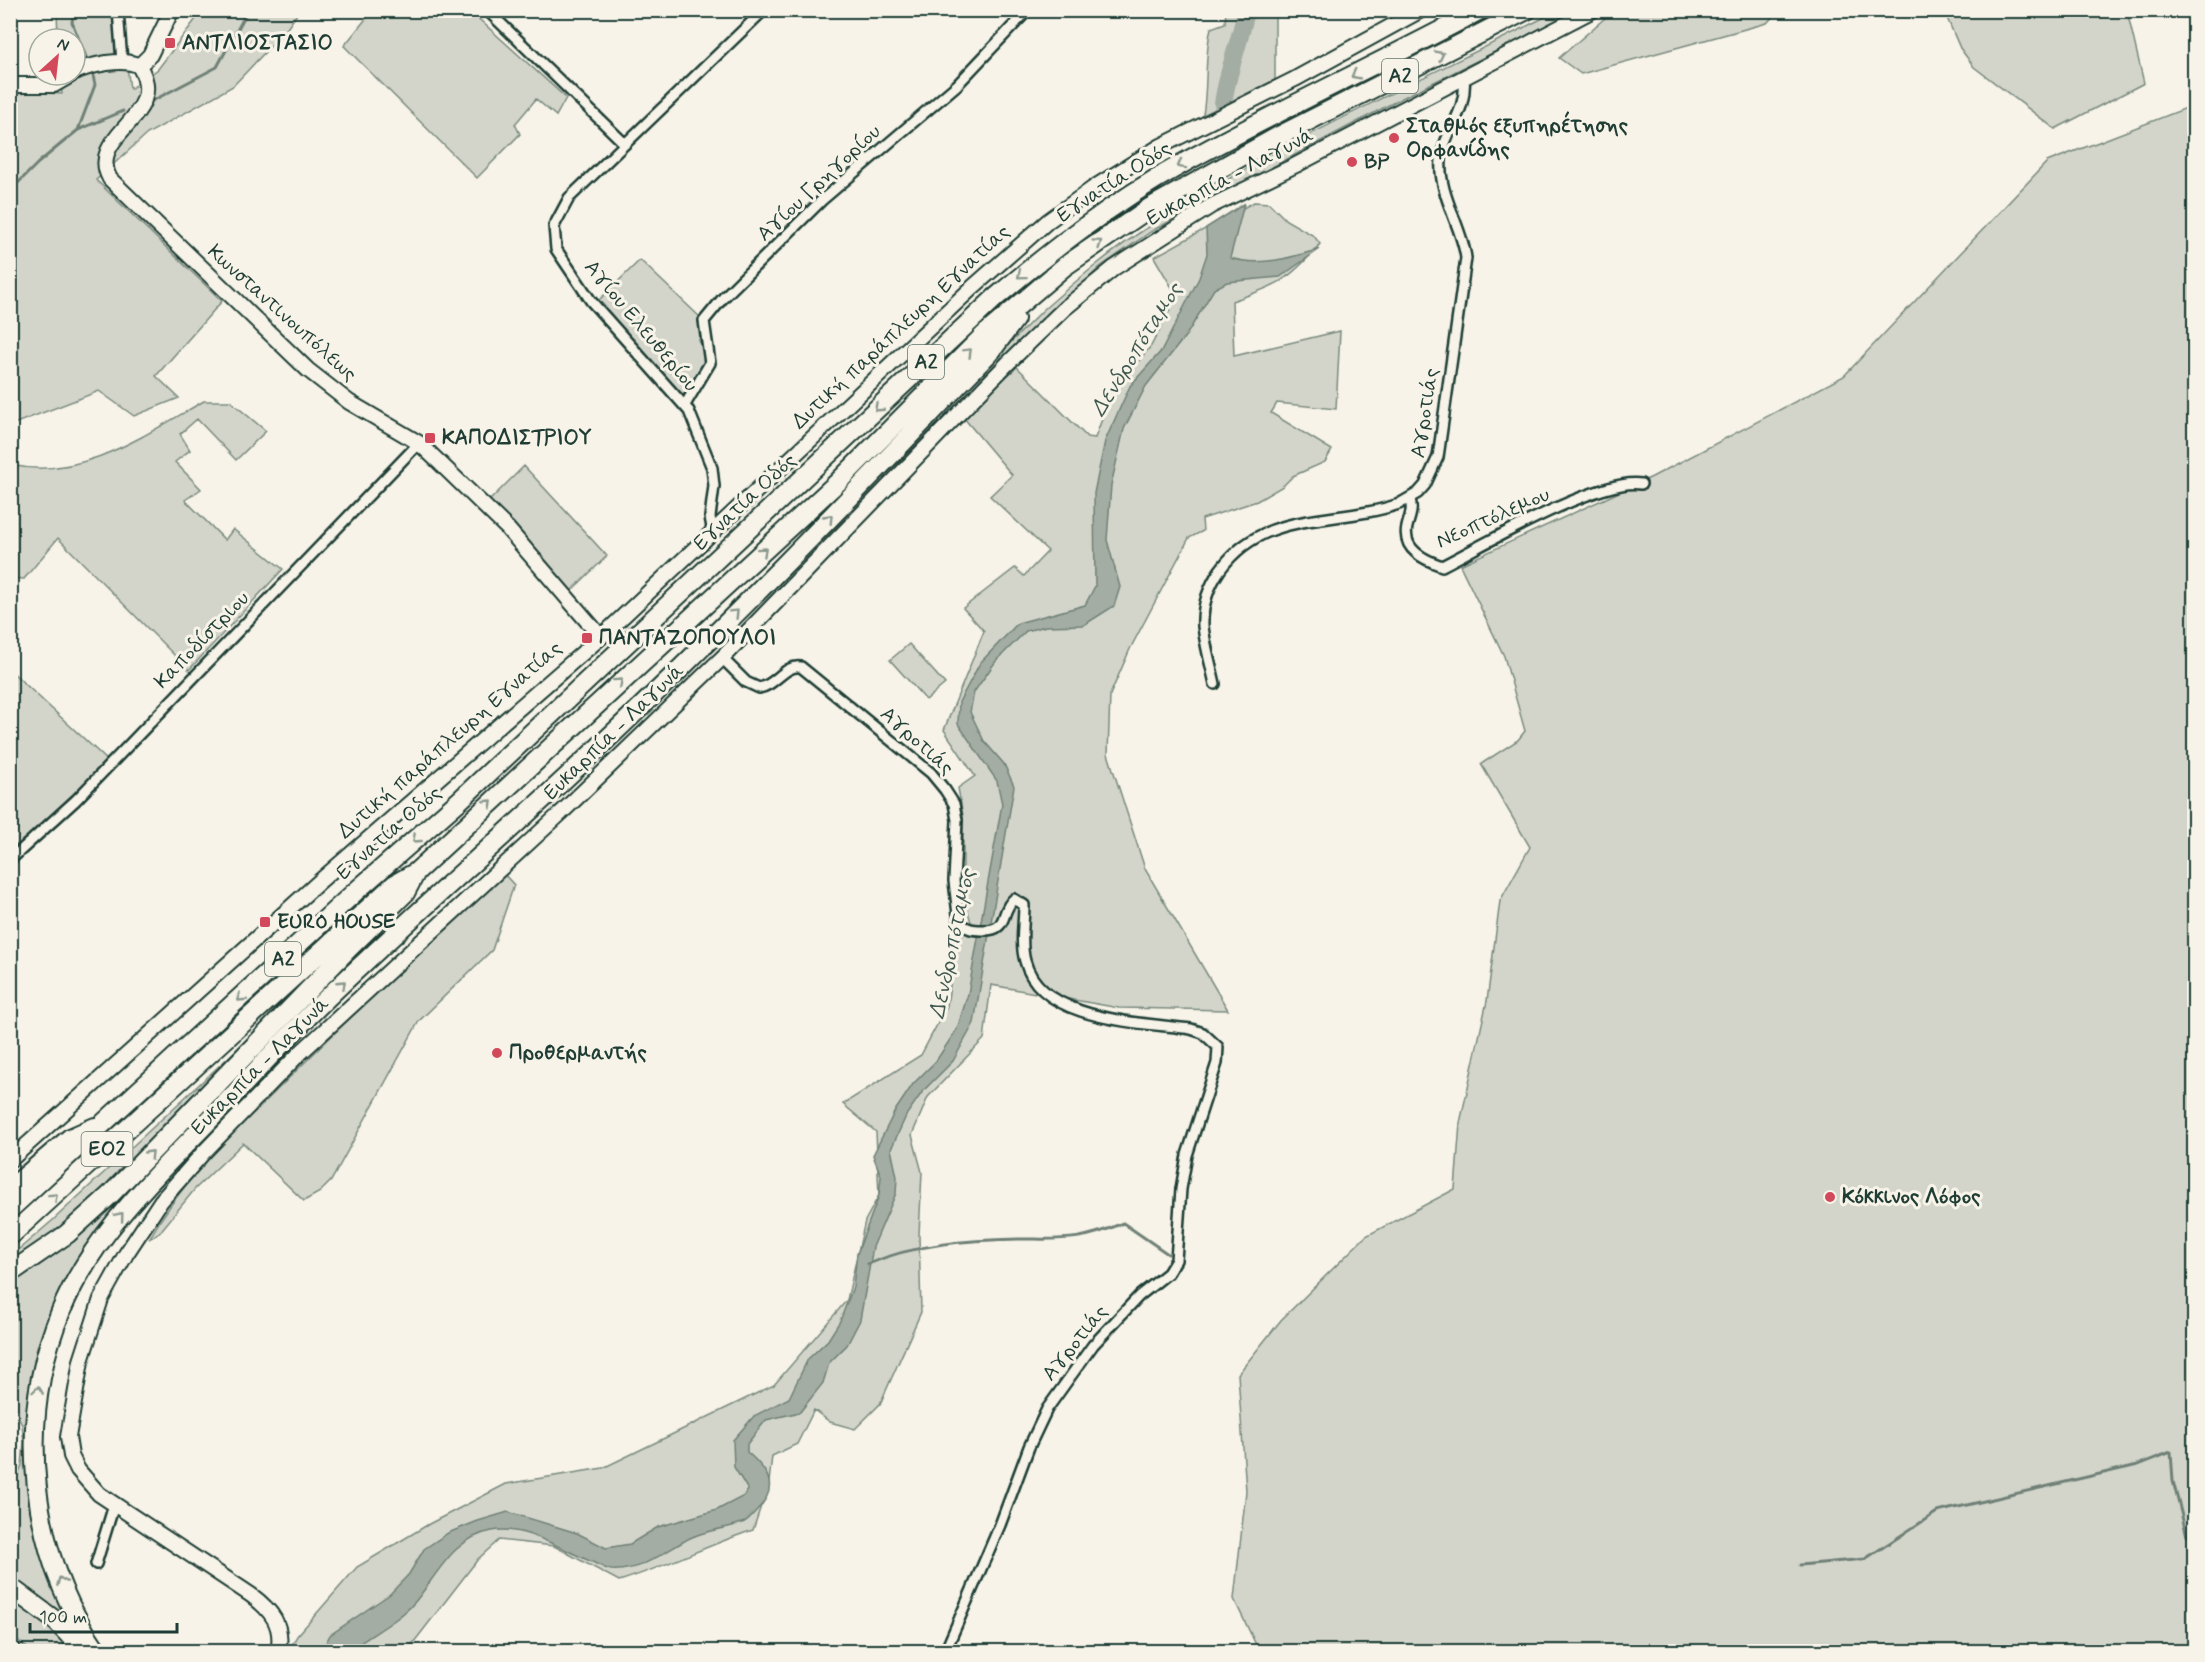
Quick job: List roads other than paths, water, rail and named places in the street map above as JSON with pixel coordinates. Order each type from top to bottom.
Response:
[{"type":"highway","name":"Εγνατία Οδός","points":[[108,1121],[355,892],[468,793],[986,306],[1040,260],[1106,211],[1179,165],[1480,10]]},
{"type":"highway","name":"Εγνατία Οδός","points":[[416,872],[838,482],[984,335],[1065,266],[1151,207],[1275,138],[1527,10]]},
{"type":"highway","points":[[98,1652],[83,1629],[53,1561],[40,1514],[34,1445],[37,1399],[44,1353],[72,1286],[98,1245],[136,1197],[327,998],[604,743],[820,528],[992,350],[1035,292]]},
{"type":"highway","name":"Α2","points":[[10,1273],[67,1234],[110,1195],[405,893],[416,872]]},
{"type":"highway","name":"ΕΟ2","points":[[10,1236],[395,884],[416,872]]},
{"type":"highway","name":"Α2","points":[[10,1189],[70,1138],[108,1121]]},
{"type":"highway","name":"ΕΟ2","points":[[10,1209],[108,1121]]},
{"type":"highway","points":[[10,1587],[56,1621],[86,1652]]},
{"type":"street","points":[[118,10],[122,62]]},
{"type":"street","points":[[87,69],[122,62],[130,62],[139,66],[150,55],[171,10]]},
{"type":"street","points":[[487,10],[625,144]]},
{"type":"street","name":"Αγίου Ελευθερίου","points":[[713,533],[710,510],[714,486],[712,468],[685,405],[591,301],[556,249],[554,226],[563,206],[764,10]]},
{"type":"street","name":"Αγίου Γρηγορίου","points":[[685,405],[710,363],[704,321],[723,298],[831,192],[957,85],[1028,10]]},
{"type":"street","name":"Δυτική παράπλευρη Εγνατίας","points":[[10,1160],[320,881],[601,637],[1019,245],[1075,201],[1161,146],[1295,79],[1421,10]]},
{"type":"street","name":"Ευκαρπία - Λαγυνά","points":[[278,1652],[279,1629],[274,1616],[262,1604],[114,1505],[87,1483],[73,1461],[68,1443],[81,1361],[101,1299],[126,1254],[161,1201],[203,1153],[320,1035],[561,813],[722,658],[1007,364],[1065,308],[1114,268],[1211,206],[1296,165],[1593,10]]},
{"type":"street","name":"Κωνσταντινουπόλεως","points":[[139,66],[147,82],[147,91],[140,110],[105,153],[104,166],[110,179],[308,370],[350,402],[419,443],[507,528],[601,637]]},
{"type":"street","name":"Αγροτιάς","points":[[1215,684],[1203,626],[1204,608],[1213,580],[1233,554],[1261,532],[1385,509],[1410,499],[1425,485],[1438,458],[1466,258],[1464,244],[1447,196],[1441,159],[1462,108],[1464,77]]},
{"type":"street","points":[[10,85],[27,85]]},
{"type":"street","name":"Καποδίστριου","points":[[10,860],[76,800],[419,443]]},
{"type":"street","name":"Νεοπτόλεμου","points":[[1410,499],[1413,510],[1407,528],[1409,544],[1420,557],[1442,566],[1534,518],[1606,488],[1641,484]]},
{"type":"street","name":"Αγροτιάς","points":[[722,658],[748,684],[760,688],[772,684],[794,667],[801,667],[931,773],[954,804],[957,820],[954,881],[959,923],[969,930],[993,931],[1001,925],[1010,903],[1014,899],[1019,900],[1024,905],[1024,959],[1030,976],[1053,999],[1083,1013],[1191,1029],[1203,1033],[1218,1047],[1217,1063],[1187,1155],[1181,1189],[1176,1260],[1168,1273],[1139,1296],[1093,1345],[1047,1408],[1029,1447],[1000,1526],[945,1652]]},
{"type":"street","points":[[96,1564],[114,1505]]},
{"type":"waterway","points":[[74,10],[72,22],[88,62]]},
{"type":"waterway","points":[[154,100],[217,67],[248,10]]},
{"type":"waterway","name":"Δενδροπόταμος","points":[[1223,104],[1227,80],[1246,10]]},
{"type":"waterway","points":[[10,191],[38,163],[78,130],[95,85],[92,71]]},
{"type":"waterway","points":[[78,130],[123,111]]},
{"type":"waterway","points":[[868,1264],[904,1252],[942,1244],[1071,1238],[1094,1234],[1123,1223],[1168,1254]]},
{"type":"waterway","points":[[1800,1565],[1865,1559],[1937,1512],[2138,1465],[2171,1452],[2173,1481],[2187,1536]]},
{"type":"place","name":"ΑΝΤΛΙΟΣΤΑΣΙΟ","points":[[170,43]]},
{"type":"place","name":"Σταθμός εξυπηρέτησης Ορφανίδης","points":[[1394,138]]},
{"type":"place","name":"BP","points":[[1352,162]]},
{"type":"place","name":"ΚΑΠΟΔΙΣΤΡΙΟΥ","points":[[430,438]]},
{"type":"place","name":"ΠΑΝΤΑΖΟΠΟΥΛΟΙ","points":[[587,638]]},
{"type":"place","name":"EURO HOUSE","points":[[265,922]]},
{"type":"place","name":"Προθερμαντής","points":[[497,1053]]},
{"type":"place","name":"Κόκκινος Λόφος","points":[[1830,1197]]}]
